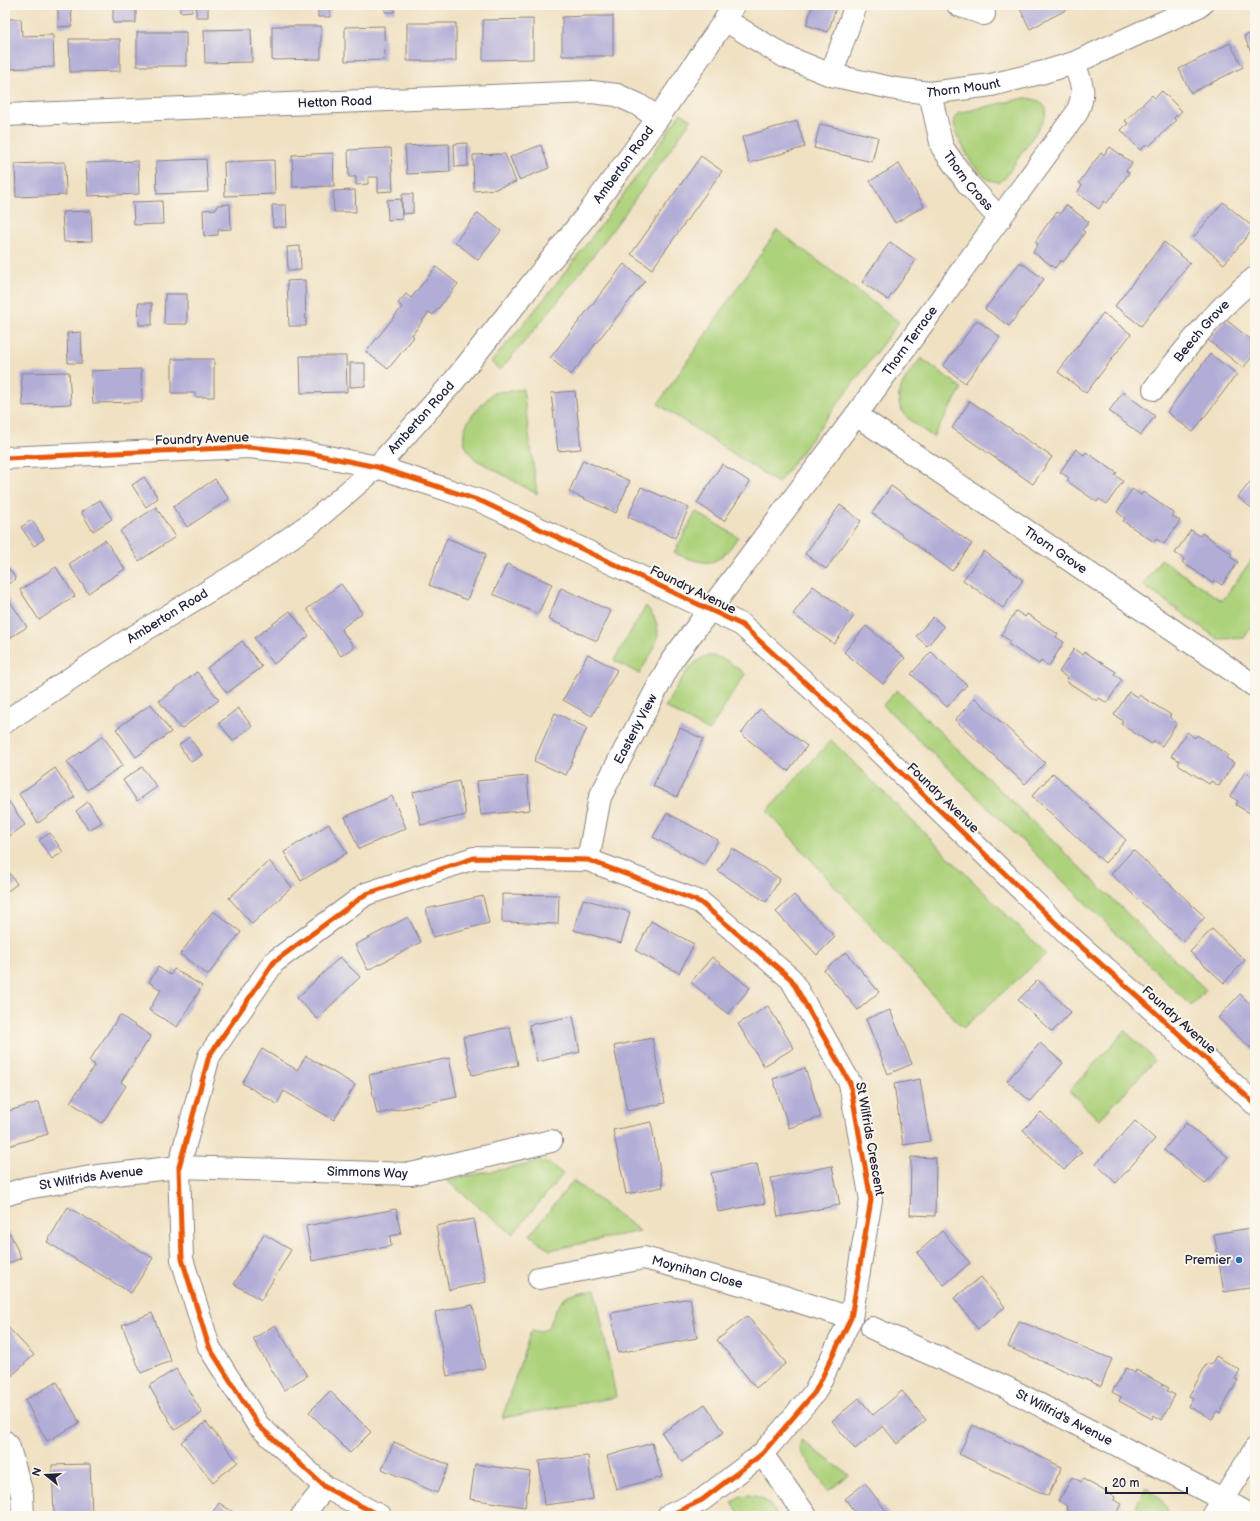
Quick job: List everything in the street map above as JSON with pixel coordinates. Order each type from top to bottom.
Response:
[{"type":"street","points":[[831,75],[856,5]]},
{"type":"street","points":[[958,5],[984,14]]},
{"type":"street","name":"Thorn Mount","points":[[730,13],[784,56],[831,75],[896,89],[930,93],[991,85],[1074,63],[1201,5]]},
{"type":"street","name":"Amberton Road","points":[[5,722],[122,644],[256,562],[314,520],[377,467],[454,381],[586,216],[658,118],[730,13]]},
{"type":"street","name":"Thorn Terrace","points":[[709,609],[856,415],[1076,114],[1082,102],[1084,89],[1074,63]]},
{"type":"street","name":"Hetton Road","points":[[5,115],[592,92],[616,95],[636,104],[658,118]]},
{"type":"street","name":"Thorn Cross","points":[[930,93],[942,147],[968,184],[1000,219]]},
{"type":"street","name":"Beech Grove","points":[[1154,389],[1206,323],[1234,294],[1255,278]]},
{"type":"street","name":"Thorn Grove","points":[[856,415],[1255,686]]},
{"type":"street","name":"Foundry Avenue","points":[[5,458],[248,447],[308,453],[377,467],[483,502],[742,625],[856,729],[1068,935],[1144,1002],[1255,1104]]},
{"type":"street","name":"Easterly View","points":[[588,860],[600,797],[672,660],[709,609]]},
{"type":"street","name":"St Wilfrids Crescent","points":[[380,1516],[325,1487],[258,1425],[209,1347],[182,1259],[179,1167],[210,1056],[274,962],[366,894],[474,858],[588,860],[700,902],[791,979],[850,1083],[871,1200],[851,1318],[815,1392],[762,1454],[702,1500],[668,1516]]},
{"type":"street","name":"Simmons Way","points":[[179,1167],[411,1174],[551,1141]]},
{"type":"street","name":"St Wilfrids Avenue","points":[[5,1195],[27,1188],[97,1176],[179,1167]]},
{"type":"street","name":"Moynihan Close","points":[[540,1278],[644,1258],[752,1287],[851,1318]]},
{"type":"street","name":"St Wilfrid's Avenue","points":[[872,1328],[1004,1386],[1218,1508],[1252,1516]]},
{"type":"street","points":[[5,1442],[10,1448],[22,1494],[23,1516]]},
{"type":"street","points":[[1218,1508],[1255,1449]]},
{"type":"street","points":[[762,1454],[806,1516]]},
{"type":"street","points":[[302,1516],[325,1487]]},
{"type":"green space","points":[[1025,98],[1034,99],[1042,103],[1046,108],[1045,117],[1005,178],[999,182],[989,180],[972,164],[956,133],[954,121],[958,113]]},
{"type":"green space","points":[[681,113],[691,120],[623,216],[575,279],[500,370],[491,362],[566,272]]},
{"type":"green space","points":[[777,230],[899,322],[778,483],[658,404]]},
{"type":"green space","points":[[921,358],[962,388],[933,437],[908,418],[902,410],[899,402],[901,387],[905,379]]},
{"type":"green space","points":[[523,389],[537,494],[475,459],[468,450],[464,441],[464,432],[467,424],[472,416],[493,393]]},
{"type":"green space","points":[[696,512],[738,537],[724,555],[717,560],[703,562],[674,553]]},
{"type":"green space","points":[[1255,555],[1255,622],[1244,638],[1218,639],[1143,585],[1161,559],[1222,601]]},
{"type":"green space","points":[[646,606],[653,615],[657,624],[658,632],[654,648],[639,674],[614,660]]},
{"type":"green space","points":[[706,656],[723,659],[745,674],[709,731],[665,707],[687,671]]},
{"type":"green space","points":[[897,690],[1206,990],[1191,1006],[883,705]]},
{"type":"green space","points":[[831,740],[1046,954],[963,1028],[767,811]]},
{"type":"green space","points":[[1125,1031],[1155,1060],[1099,1120],[1069,1091]]},
{"type":"green space","points":[[546,1161],[563,1174],[513,1234],[446,1180]]},
{"type":"green space","points":[[573,1181],[640,1231],[550,1250],[530,1235]]},
{"type":"green space","points":[[595,1289],[616,1397],[502,1418],[531,1331],[545,1330],[551,1322],[559,1305],[566,1298],[574,1294]]},
{"type":"green space","points":[[801,1440],[849,1475],[828,1491],[800,1450]]},
{"type":"green space","points":[[1146,1488],[1163,1503],[1169,1516],[1130,1516]]},
{"type":"green space","points":[[749,1495],[763,1499],[778,1516],[741,1516],[732,1503],[741,1496]]},
{"type":"building","points":[[58,5],[71,5],[72,26],[58,27]]},
{"type":"building","points":[[113,5],[136,5],[136,23],[113,23]]},
{"type":"building","points":[[180,5],[192,5],[192,11],[180,12]]},
{"type":"building","points":[[196,5],[208,5],[208,17],[196,17]]},
{"type":"building","points":[[318,5],[344,5],[344,7],[330,7],[330,17],[318,17]]},
{"type":"building","points":[[385,5],[395,5],[395,12],[385,12]]},
{"type":"building","points":[[531,5],[545,5],[545,7],[531,8]]},
{"type":"building","points":[[813,5],[837,5],[828,32],[806,25]]},
{"type":"building","points":[[1018,5],[1075,5],[1030,29]]},
{"type":"building","points":[[613,16],[613,56],[562,56],[562,17]]},
{"type":"building","points":[[5,19],[21,19],[22,36],[53,35],[54,67],[5,69]]},
{"type":"building","points":[[533,19],[533,59],[483,60],[483,20]]},
{"type":"building","points":[[407,23],[456,23],[456,61],[407,61]]},
{"type":"building","points":[[272,26],[321,26],[321,59],[272,60]]},
{"type":"building","points":[[384,26],[385,60],[345,61],[345,27]]},
{"type":"building","points":[[251,29],[252,62],[205,63],[204,30]]},
{"type":"building","points":[[1255,31],[1255,61],[1244,36]]},
{"type":"building","points":[[137,32],[186,32],[186,66],[137,66]]},
{"type":"building","points":[[69,39],[120,39],[120,71],[70,72]]},
{"type":"building","points":[[1230,43],[1243,67],[1191,93],[1179,69]]},
{"type":"building","points":[[1162,91],[1182,111],[1174,118],[1176,121],[1149,146],[1147,144],[1140,150],[1121,130],[1128,123],[1125,121],[1152,95],[1155,98]]},
{"type":"building","points":[[797,121],[805,147],[749,163],[742,137]]},
{"type":"building","points":[[820,124],[878,137],[872,162],[814,148]]},
{"type":"building","points":[[467,143],[468,166],[455,167],[454,144]]},
{"type":"building","points":[[449,144],[450,172],[407,174],[405,146]]},
{"type":"building","points":[[541,145],[549,168],[519,180],[510,157]]},
{"type":"building","points":[[1110,147],[1132,163],[1126,171],[1129,173],[1107,203],[1104,201],[1099,209],[1077,193],[1082,185],[1079,183],[1090,167],[1101,153],[1104,155]]},
{"type":"building","points":[[391,148],[393,191],[378,192],[378,177],[368,177],[368,184],[356,185],[356,177],[349,177],[348,150]]},
{"type":"building","points":[[333,153],[334,186],[293,187],[292,155]]},
{"type":"building","points":[[505,154],[516,182],[497,189],[474,191],[473,155]]},
{"type":"building","points":[[701,156],[722,171],[652,269],[631,254]]},
{"type":"building","points":[[206,159],[208,192],[157,194],[156,161]]},
{"type":"building","points":[[274,160],[275,194],[225,196],[224,162]]},
{"type":"building","points":[[138,161],[139,194],[88,196],[86,163]]},
{"type":"building","points":[[65,162],[66,195],[16,197],[15,164]]},
{"type":"building","points":[[899,164],[924,206],[895,223],[870,181]]},
{"type":"building","points":[[355,190],[356,212],[334,212],[333,191]]},
{"type":"building","points":[[402,194],[413,194],[413,213],[402,214]]},
{"type":"building","points":[[401,199],[402,219],[388,220],[387,200]]},
{"type":"building","points":[[162,201],[163,224],[134,225],[133,202]]},
{"type":"building","points":[[1223,202],[1254,228],[1224,264],[1193,238]]},
{"type":"building","points":[[230,204],[231,229],[218,230],[218,235],[204,236],[203,210],[217,209],[217,205]]},
{"type":"building","points":[[272,205],[286,205],[287,227],[273,227]]},
{"type":"building","points":[[1066,205],[1089,222],[1082,230],[1085,232],[1075,247],[1063,262],[1061,260],[1055,268],[1033,252],[1038,244],[1035,242],[1046,226],[1057,212],[1060,214]]},
{"type":"building","points":[[91,211],[92,241],[64,242],[62,212]]},
{"type":"building","points":[[478,213],[501,231],[478,260],[455,242]]},
{"type":"building","points":[[890,242],[916,260],[888,300],[862,282]]},
{"type":"building","points":[[1164,242],[1190,263],[1141,326],[1115,306]]},
{"type":"building","points":[[300,246],[301,270],[288,271],[287,247]]},
{"type":"building","points":[[1020,262],[1044,279],[1009,326],[985,309]]},
{"type":"building","points":[[624,264],[645,281],[571,375],[550,358]]},
{"type":"building","points":[[436,267],[458,284],[433,315],[429,312],[412,335],[414,337],[388,369],[366,352],[402,307],[398,303],[406,294],[411,298]]},
{"type":"building","points":[[305,280],[306,326],[289,326],[287,281]]},
{"type":"building","points":[[165,294],[187,294],[187,324],[164,324]]},
{"type":"building","points":[[138,303],[152,303],[152,325],[139,325]]},
{"type":"building","points":[[1103,313],[1131,334],[1086,393],[1058,372]]},
{"type":"building","points":[[1225,319],[1255,343],[1255,353],[1243,368],[1208,340]]},
{"type":"building","points":[[977,320],[1000,337],[965,383],[943,366]]},
{"type":"building","points":[[81,332],[82,363],[68,363],[67,333]]},
{"type":"building","points":[[1210,354],[1237,374],[1193,432],[1167,412]]},
{"type":"building","points":[[300,356],[346,356],[347,392],[301,393]]},
{"type":"building","points":[[172,359],[214,359],[214,397],[195,397],[195,393],[172,393]]},
{"type":"building","points":[[350,363],[365,363],[365,386],[350,387]]},
{"type":"building","points":[[141,369],[142,402],[93,403],[91,371]]},
{"type":"building","points":[[69,372],[71,404],[23,406],[21,373]]},
{"type":"building","points":[[575,391],[581,449],[558,451],[551,393]]},
{"type":"building","points":[[1123,392],[1155,416],[1141,435],[1109,411]]},
{"type":"building","points":[[970,401],[1052,457],[1033,484],[952,428]]},
{"type":"building","points":[[1076,449],[1084,455],[1086,452],[1117,473],[1115,475],[1123,481],[1107,504],[1099,499],[1097,502],[1067,481],[1069,478],[1060,472]]},
{"type":"building","points":[[583,460],[630,481],[616,513],[569,492]]},
{"type":"building","points":[[722,464],[750,482],[724,521],[697,503]]},
{"type":"building","points":[[1255,476],[1255,511],[1238,497]]},
{"type":"building","points":[[144,477],[158,498],[146,507],[132,485]]},
{"type":"building","points":[[215,479],[229,499],[187,527],[173,507]]},
{"type":"building","points":[[891,486],[972,544],[952,571],[872,513]]},
{"type":"building","points":[[641,487],[689,508],[675,538],[628,517]]},
{"type":"building","points":[[1132,489],[1141,495],[1143,492],[1174,513],[1172,516],[1180,521],[1164,544],[1156,539],[1154,542],[1123,521],[1125,518],[1117,512]]},
{"type":"building","points":[[100,500],[112,519],[93,531],[81,512]]},
{"type":"building","points":[[840,505],[861,521],[826,569],[805,554]]},
{"type":"building","points":[[156,507],[175,537],[139,561],[120,531]]},
{"type":"building","points":[[32,520],[44,539],[34,546],[21,527]]},
{"type":"building","points":[[1191,530],[1200,536],[1202,533],[1232,554],[1230,557],[1238,562],[1222,585],[1214,580],[1212,583],[1182,562],[1184,559],[1175,553]]},
{"type":"building","points":[[447,538],[486,554],[467,600],[429,585]]},
{"type":"building","points":[[105,540],[125,569],[88,593],[69,564]]},
{"type":"building","points":[[984,551],[1023,580],[1003,608],[963,580]]},
{"type":"building","points":[[5,563],[16,579],[5,586]]},
{"type":"building","points":[[507,564],[552,584],[538,614],[493,594]]},
{"type":"building","points":[[56,567],[75,596],[39,620],[20,590]]},
{"type":"building","points":[[341,584],[362,613],[341,629],[354,647],[341,656],[307,609]]},
{"type":"building","points":[[813,586],[854,616],[834,644],[793,614]]},
{"type":"building","points":[[561,588],[611,611],[597,641],[548,619]]},
{"type":"building","points":[[7,597],[27,627],[5,641],[5,599]]},
{"type":"building","points":[[290,611],[309,636],[274,664],[254,638]]},
{"type":"building","points":[[1016,611],[1025,617],[1027,614],[1058,634],[1056,637],[1064,642],[1049,666],[1041,661],[1039,664],[1023,654],[1008,644],[1010,641],[1001,635]]},
{"type":"building","points":[[933,617],[944,627],[927,646],[916,636]]},
{"type":"building","points":[[866,626],[905,658],[883,684],[844,652]]},
{"type":"building","points":[[242,641],[262,667],[227,693],[207,668]]},
{"type":"building","points":[[1074,649],[1083,655],[1085,652],[1116,672],[1114,674],[1122,680],[1107,703],[1099,698],[1097,701],[1066,681],[1068,678],[1059,672]]},
{"type":"building","points":[[931,652],[967,685],[947,707],[911,674]]},
{"type":"building","points":[[588,654],[617,670],[592,716],[563,700]]},
{"type":"building","points":[[197,672],[219,700],[181,729],[159,701]]},
{"type":"building","points":[[1129,692],[1138,697],[1139,695],[1171,715],[1169,717],[1177,723],[1162,746],[1154,741],[1152,744],[1136,734],[1121,724],[1123,721],[1114,715]]},
{"type":"building","points":[[975,698],[1045,763],[1025,784],[955,720]]},
{"type":"building","points":[[151,704],[171,732],[136,757],[116,729]]},
{"type":"building","points":[[238,708],[252,726],[233,741],[219,723]]},
{"type":"building","points":[[760,709],[807,746],[788,771],[741,734]]},
{"type":"building","points":[[555,713],[587,728],[566,775],[534,761]]},
{"type":"building","points":[[680,728],[703,739],[677,797],[653,786]]},
{"type":"building","points":[[1187,732],[1195,738],[1197,735],[1228,755],[1226,758],[1234,763],[1219,786],[1211,781],[1209,784],[1193,774],[1178,764],[1180,761],[1171,756]]},
{"type":"building","points":[[103,736],[123,765],[87,790],[67,762]]},
{"type":"building","points":[[189,737],[202,755],[191,762],[179,745]]},
{"type":"building","points":[[142,767],[157,787],[137,801],[123,780]]},
{"type":"building","points":[[55,768],[75,797],[38,823],[19,794]]},
{"type":"building","points":[[1245,772],[1253,778],[1255,775],[1255,816],[1236,805],[1238,801],[1230,796]]},
{"type":"building","points":[[1053,773],[1126,840],[1105,863],[1032,796]]},
{"type":"building","points":[[527,776],[530,810],[481,815],[477,781]]},
{"type":"building","points":[[459,781],[466,815],[421,825],[413,792]]},
{"type":"building","points":[[5,796],[25,825],[5,839]]},
{"type":"building","points":[[392,796],[406,828],[359,849],[345,817]]},
{"type":"building","points":[[88,802],[102,822],[89,830],[76,811]]},
{"type":"building","points":[[667,813],[718,840],[704,865],[653,837]]},
{"type":"building","points":[[329,824],[347,853],[301,881],[284,852]]},
{"type":"building","points":[[50,833],[63,852],[52,859],[39,840]]},
{"type":"building","points":[[732,848],[780,879],[766,902],[718,871]]},
{"type":"building","points":[[1133,850],[1205,917],[1183,941],[1111,874]]},
{"type":"building","points":[[269,861],[292,887],[252,924],[229,898]]},
{"type":"building","points":[[5,867],[17,884],[5,893]]},
{"type":"building","points":[[502,894],[559,895],[558,924],[502,922]]},
{"type":"building","points":[[794,895],[835,937],[817,955],[776,912]]},
{"type":"building","points":[[483,896],[489,923],[433,937],[426,909]]},
{"type":"building","points":[[583,899],[630,912],[621,943],[574,930]]},
{"type":"building","points":[[213,911],[241,932],[208,975],[180,954]]},
{"type":"building","points":[[408,917],[421,942],[368,970],[355,945]]},
{"type":"building","points":[[651,921],[694,944],[679,973],[636,951]]},
{"type":"building","points":[[1212,929],[1245,960],[1224,983],[1190,952]]},
{"type":"building","points":[[846,952],[879,992],[858,1010],[824,970]]},
{"type":"building","points":[[340,957],[360,977],[317,1019],[297,998]]},
{"type":"building","points":[[712,957],[750,988],[728,1014],[691,982]]},
{"type":"building","points":[[158,967],[170,975],[174,969],[202,986],[177,1027],[149,1010],[161,990],[149,982]]},
{"type":"building","points":[[1038,980],[1071,1012],[1052,1032],[1018,1000]]},
{"type":"building","points":[[1240,994],[1255,1008],[1255,1052],[1218,1018]]},
{"type":"building","points":[[768,1006],[794,1048],[764,1066],[738,1024]]},
{"type":"building","points":[[890,1010],[912,1064],[888,1074],[866,1019]]},
{"type":"building","points":[[120,1015],[151,1036],[121,1082],[126,1086],[102,1123],[70,1102],[95,1065],[89,1061]]},
{"type":"building","points":[[573,1016],[580,1052],[537,1062],[529,1025]]},
{"type":"building","points":[[510,1027],[518,1065],[472,1075],[463,1037]]},
{"type":"building","points":[[652,1038],[665,1103],[627,1111],[614,1046]]},
{"type":"building","points":[[1040,1043],[1063,1063],[1030,1101],[1007,1081]]},
{"type":"building","points":[[262,1049],[297,1070],[306,1056],[355,1085],[334,1120],[284,1091],[277,1104],[242,1083]]},
{"type":"building","points":[[449,1058],[457,1097],[377,1114],[369,1075]]},
{"type":"building","points":[[805,1068],[821,1117],[789,1128],[773,1079]]},
{"type":"building","points":[[920,1079],[930,1141],[903,1145],[894,1084]]},
{"type":"building","points":[[39,1102],[48,1134],[5,1147],[5,1112]]},
{"type":"building","points":[[1041,1112],[1082,1152],[1064,1170],[1023,1130]]},
{"type":"building","points":[[1135,1121],[1155,1139],[1116,1183],[1096,1164]]},
{"type":"building","points":[[651,1122],[663,1187],[626,1194],[613,1130]]},
{"type":"building","points":[[1186,1123],[1228,1157],[1205,1184],[1164,1150]]},
{"type":"building","points":[[911,1157],[936,1158],[935,1216],[910,1215]]},
{"type":"building","points":[[757,1164],[765,1203],[718,1212],[711,1173]]},
{"type":"building","points":[[832,1166],[840,1205],[778,1217],[771,1178]]},
{"type":"building","points":[[68,1207],[153,1258],[131,1293],[47,1242]]},
{"type":"building","points":[[396,1209],[401,1234],[390,1236],[391,1246],[312,1261],[306,1226]]},
{"type":"building","points":[[474,1219],[486,1282],[449,1290],[436,1226]]},
{"type":"building","points":[[1250,1228],[1255,1257],[1255,1287],[1224,1292],[1214,1234]]},
{"type":"building","points":[[942,1231],[970,1263],[944,1285],[917,1253]]},
{"type":"building","points":[[10,1233],[21,1258],[5,1265],[5,1235]]},
{"type":"building","points":[[264,1234],[291,1250],[261,1300],[234,1284]]},
{"type":"building","points":[[981,1277],[1005,1307],[978,1329],[954,1298]]},
{"type":"building","points":[[690,1298],[697,1338],[618,1353],[611,1313]]},
{"type":"building","points":[[473,1305],[485,1368],[447,1376],[435,1312]]},
{"type":"building","points":[[152,1313],[171,1361],[141,1373],[122,1325]]},
{"type":"building","points":[[747,1316],[786,1363],[756,1388],[717,1340]]},
{"type":"building","points":[[1019,1321],[1112,1359],[1101,1386],[1008,1347]]},
{"type":"building","points":[[5,1324],[34,1355],[5,1382]]},
{"type":"building","points":[[275,1325],[307,1376],[284,1390],[253,1339]]},
{"type":"building","points":[[1216,1356],[1240,1370],[1235,1379],[1238,1380],[1220,1413],[1217,1411],[1212,1419],[1188,1406],[1193,1398],[1189,1396],[1207,1363],[1211,1365]]},
{"type":"building","points":[[1126,1368],[1135,1373],[1136,1370],[1169,1388],[1167,1391],[1175,1395],[1162,1420],[1154,1415],[1152,1419],[1119,1401],[1121,1397],[1112,1392]]},
{"type":"building","points":[[176,1369],[202,1413],[175,1430],[149,1386]]},
{"type":"building","points":[[57,1382],[80,1423],[47,1441],[25,1400]]},
{"type":"building","points":[[330,1391],[371,1432],[350,1453],[309,1412]]},
{"type":"building","points":[[902,1391],[926,1420],[897,1444],[883,1426],[855,1449],[832,1421],[859,1398],[873,1415]]},
{"type":"building","points":[[705,1404],[724,1432],[682,1462],[662,1433]]},
{"type":"building","points":[[206,1422],[238,1462],[213,1482],[181,1442]]},
{"type":"building","points":[[973,1425],[1062,1467],[1048,1496],[959,1454]]},
{"type":"building","points":[[394,1442],[449,1465],[437,1493],[382,1469]]},
{"type":"building","points":[[652,1443],[662,1477],[616,1489],[607,1456]]},
{"type":"building","points":[[588,1456],[593,1499],[544,1505],[539,1461]]},
{"type":"building","points":[[90,1464],[92,1516],[54,1516],[52,1465]]},
{"type":"building","points":[[475,1464],[530,1472],[525,1507],[470,1499]]},
{"type":"building","points":[[1072,1477],[1081,1482],[1083,1479],[1115,1497],[1114,1500],[1122,1504],[1115,1516],[1078,1516],[1066,1510],[1067,1506],[1059,1501]]},
{"type":"building","points":[[865,1483],[890,1516],[858,1516],[845,1499]]},
{"type":"building","points":[[219,1503],[239,1516],[210,1516]]},
{"type":"cycle path","points":[[5,458],[248,447],[308,453],[377,467],[483,502],[742,625],[856,729],[1068,935],[1144,1002],[1255,1104]]},
{"type":"cycle path","points":[[380,1516],[325,1487],[258,1425],[209,1347],[182,1259],[179,1167],[209,1056],[274,962],[366,894],[474,858],[588,860],[700,902],[791,979],[850,1083],[871,1200],[851,1318],[815,1392],[762,1454],[702,1500],[668,1516]]},
{"type":"place","name":"Premier","points":[[1239,1260]]}]
